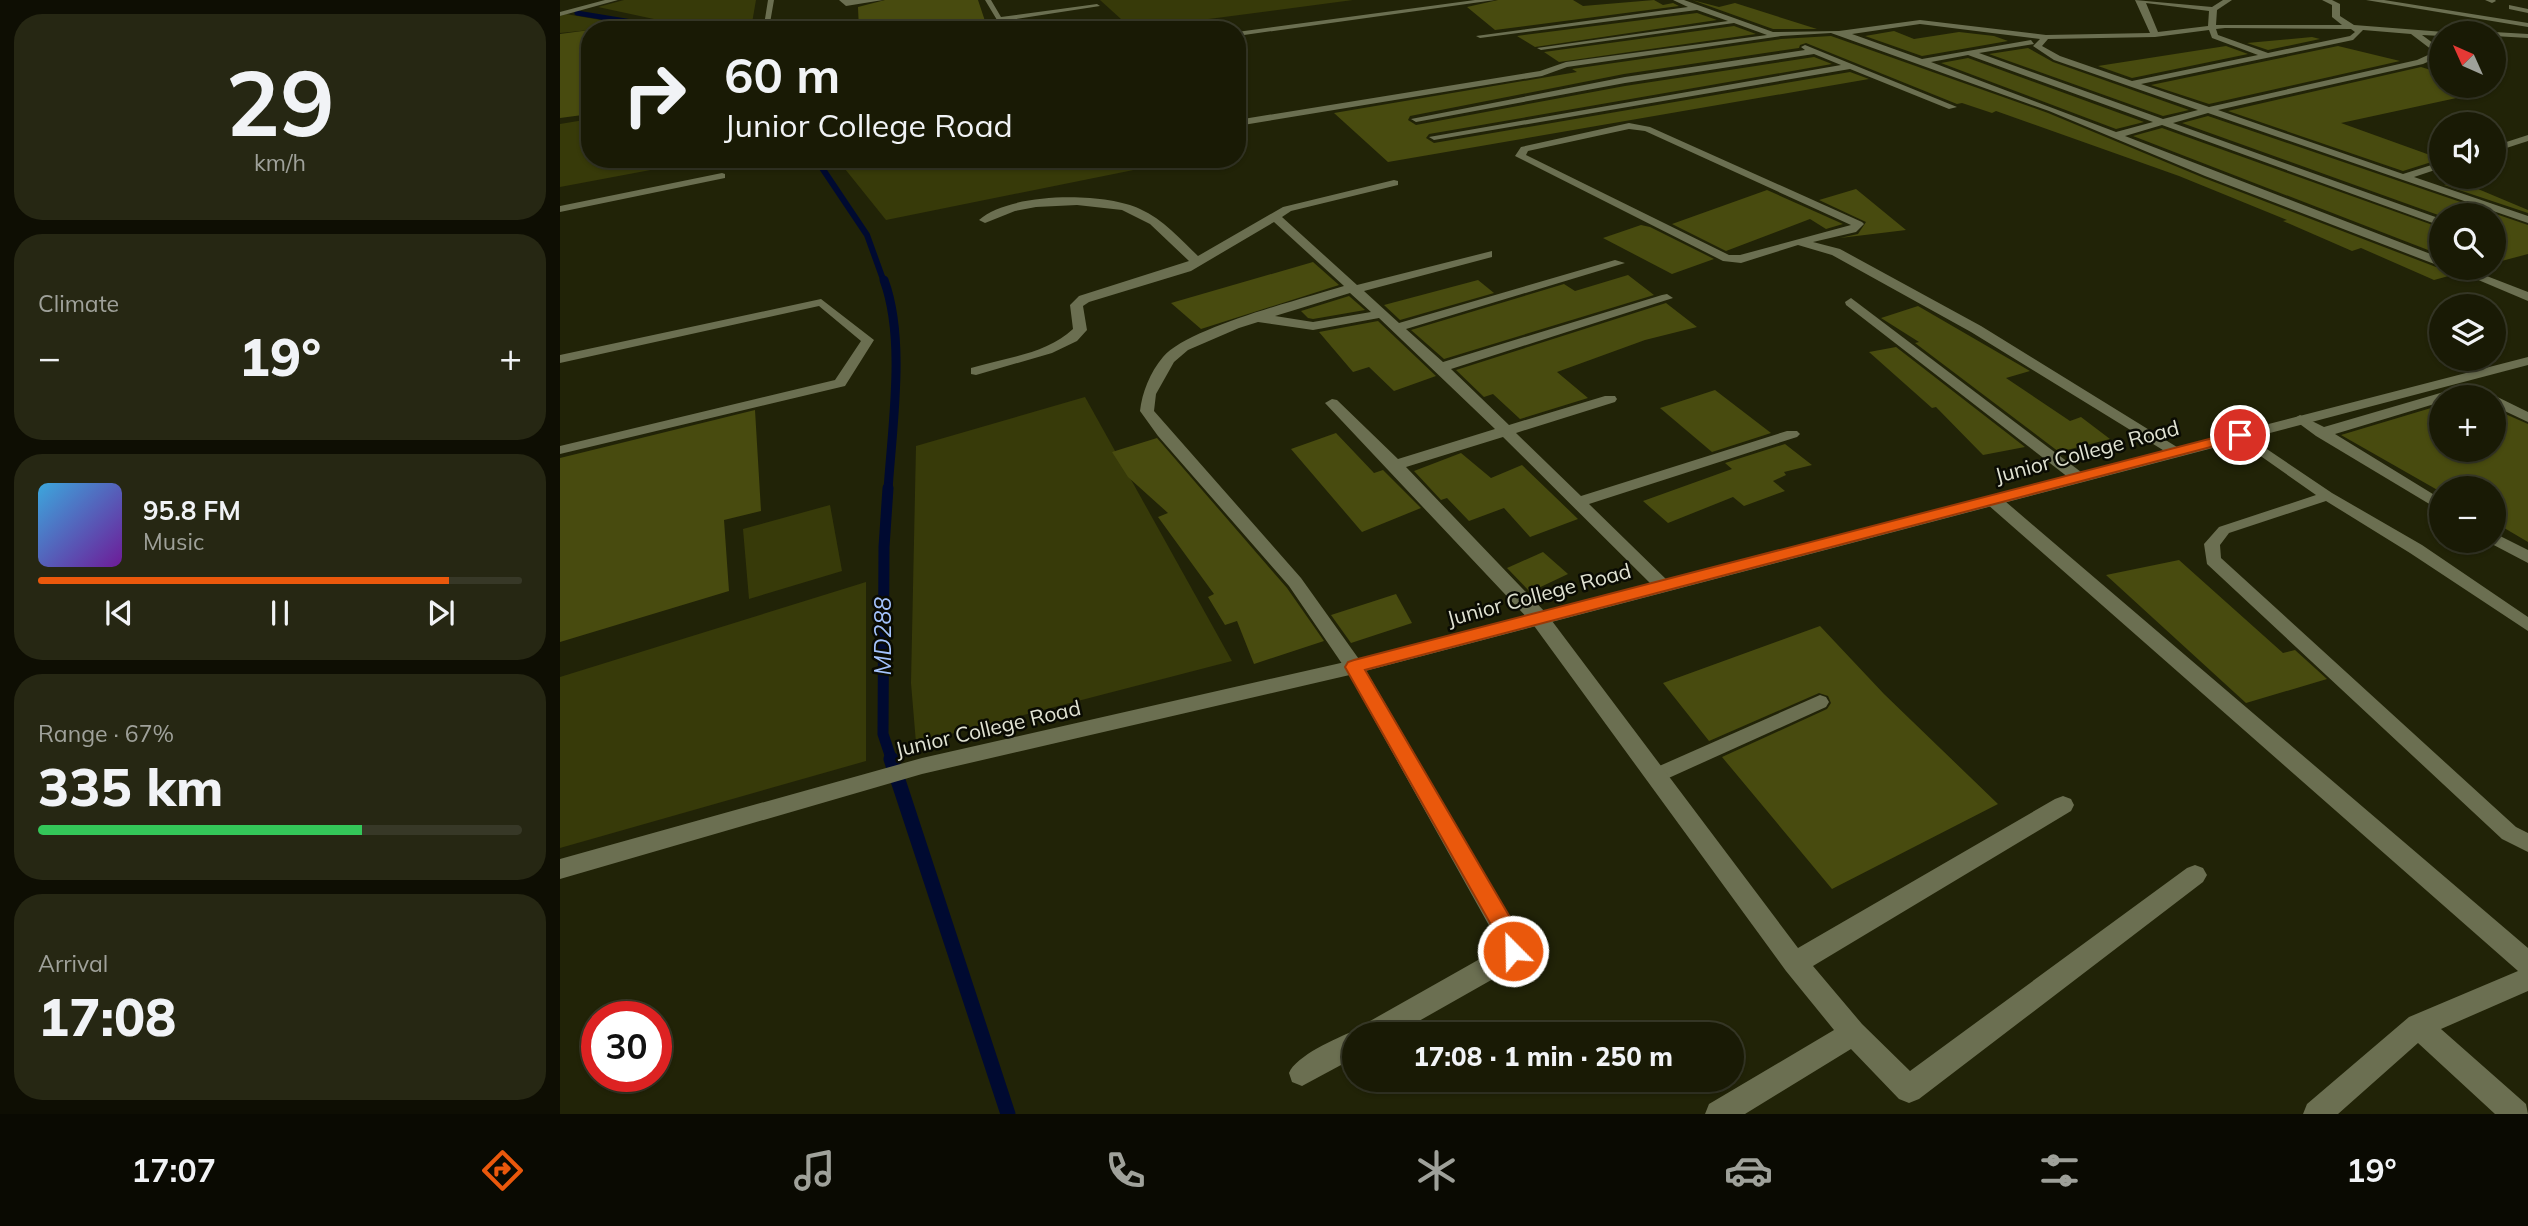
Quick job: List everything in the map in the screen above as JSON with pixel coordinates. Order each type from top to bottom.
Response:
[{"type":"street","points":[[563,10],[596,0]]},
{"type":"street","points":[[563,10],[614,0]]},
{"type":"street","points":[[1246,33],[1491,0]]},
{"type":"street","points":[[1677,0],[1776,35],[1952,107]]},
{"type":"street","points":[[2154,35],[2140,0],[2213,9],[2228,0]]},
{"type":"street","points":[[2326,0],[2336,5],[2336,16],[2339,20],[2356,29]]},
{"type":"street","points":[[2370,0],[2528,25]]},
{"type":"street","points":[[2407,0],[2425,7]]},
{"type":"street","points":[[2512,7],[2528,11]]},
{"type":"street","points":[[1480,36],[1698,8]]},
{"type":"street","points":[[2213,9],[2212,28],[2215,36],[2269,55]]},
{"type":"street","points":[[1246,122],[1542,73],[1566,65],[1776,35],[1839,33],[1920,22],[2042,40]]},
{"type":"street","points":[[1541,48],[1737,23]]},
{"type":"street","points":[[1920,62],[2023,42],[2154,35],[2212,28],[2335,26],[2429,34]]},
{"type":"street","points":[[2132,84],[2353,38],[2356,29]]},
{"type":"street","points":[[1839,33],[2053,108],[2209,174],[2429,257]]},
{"type":"street","points":[[2116,135],[2208,110],[2420,62],[2431,57],[2437,49],[2412,33]]},
{"type":"street","points":[[2506,35],[2528,36]]},
{"type":"street","points":[[2042,40],[2037,46],[2041,51],[2057,58],[2528,220]]},
{"type":"street","points":[[1416,119],[1625,80],[1815,51]]},
{"type":"street","points":[[1969,52],[2429,219]]},
{"type":"street","points":[[1434,137],[1850,66]]},
{"type":"street","points":[[1798,241],[1852,230],[1858,224],[1647,129],[1629,126],[1525,149],[1520,156],[1727,258],[1741,259],[1798,241],[1836,252],[1976,329],[2177,452]]},
{"type":"street","points":[[2506,145],[2528,138]]},
{"type":"street","points":[[2403,177],[2429,169]]},
{"type":"street","points":[[976,371],[1074,338],[1080,330],[1076,305],[1078,302],[1167,276],[1197,262],[1274,216],[1317,200],[1394,183]]},
{"type":"street","points":[[985,220],[1001,211],[1040,201],[1126,208],[1142,214],[1197,262]]},
{"type":"street","points":[[1274,216],[1440,368],[1664,586]]},
{"type":"street","points":[[1392,1022],[1507,958],[1513,951],[1513,943],[1354,667],[1295,582],[1163,433],[1147,411],[1149,394],[1168,360],[1183,347],[1203,336],[1353,289],[1488,254]]},
{"type":"street","points":[[1395,328],[1619,263]]},
{"type":"street","points":[[2486,280],[2528,297]]},
{"type":"street","points":[[1440,368],[1667,298]]},
{"type":"street","points":[[1851,302],[2079,478]]},
{"type":"street","points":[[1256,318],[1313,326],[1380,314]]},
{"type":"street","name":"Junior College Road","points":[[560,869],[922,766],[1354,667],[2300,419],[2526,364]]},
{"type":"street","points":[[1395,465],[1610,399]]},
{"type":"street","points":[[2321,433],[2429,401]]},
{"type":"street","points":[[1332,403],[1395,465],[1539,618],[1795,963],[1853,1033],[1909,1089],[2195,875]]},
{"type":"street","points":[[2362,404],[2383,416]]},
{"type":"street","points":[[2506,406],[2528,418]]},
{"type":"street","points":[[2300,419],[2429,499]]},
{"type":"street","points":[[1578,502],[1792,434]]},
{"type":"street","points":[[1993,500],[2528,964]]},
{"type":"street","points":[[2506,545],[2528,557]]},
{"type":"street","points":[[1795,963],[2063,805]]},
{"type":"street","points":[[2316,1114],[2418,1026],[2528,979]]},
{"type":"street","points":[[2418,1026],[2516,1114]]},
{"type":"street","points":[[1719,1114],[1853,1033]]},
{"type":"street","points":[[1302,1073],[1342,1051]]},
{"type":"lane","points":[[767,21],[771,0]]},
{"type":"lane","points":[[842,0],[846,4],[880,0]]},
{"type":"lane","points":[[988,0],[999,19],[1097,6]]},
{"type":"lane","points":[[560,209],[722,176]]},
{"type":"lane","points":[[560,359],[821,302],[868,341],[840,383],[560,450]]},
{"type":"lane","points":[[2240,435],[2327,496],[2416,549],[2528,625]]},
{"type":"lane","points":[[2327,496],[2224,530],[2212,544],[2213,560],[2509,833],[2528,842]]},
{"type":"lane","points":[[1655,776],[1820,702]]},
{"type":"shaded area","points":[[624,0],[756,0],[752,21],[663,21],[598,7]]},
{"type":"shaded area","points":[[1100,0],[1353,0],[1193,21],[1123,21]]},
{"type":"shaded area","points":[[566,14],[606,21],[581,21],[581,31],[560,33],[560,16]]},
{"type":"shaded area","points":[[581,120],[581,168],[661,168],[560,187],[560,124]]},
{"type":"shaded area","points":[[844,168],[1143,168],[886,220]]},
{"type":"shaded area","points":[[1085,397],[1232,661],[916,743],[911,683],[916,446]]},
{"type":"shaded area","points":[[830,505],[842,571],[749,599],[743,529]]},
{"type":"shaded area","points":[[866,582],[866,761],[560,848],[560,677]]},
{"type":"building","points":[[885,0],[978,0],[985,21],[859,21],[858,7]]},
{"type":"building","points":[[1498,0],[1573,0],[1583,6],[1654,0],[1663,5],[1673,3],[1679,6],[1495,30],[1467,7]]},
{"type":"building","points":[[1692,0],[1719,7],[1735,3],[1817,29],[1773,29]]},
{"type":"building","points":[[1697,13],[1717,20],[1535,47],[1517,36]]},
{"type":"building","points":[[1734,26],[1756,34],[1559,62],[1544,52]]},
{"type":"building","points":[[581,31],[581,115],[560,118],[560,34]]},
{"type":"building","points":[[1894,31],[1914,39],[1959,32],[1994,36],[2008,41],[1922,56],[1865,36]]},
{"type":"building","points":[[1831,36],[2048,113],[2204,178],[2429,264],[2429,278],[2361,248],[2352,251],[2283,221],[2287,220],[2179,176],[1996,111],[1992,113],[1962,103],[1957,104],[1806,43],[1799,48],[1624,74],[1410,116],[1408,120],[1416,125],[1625,86],[1814,57],[1832,64],[1429,134],[1426,138],[1434,143],[1850,72],[1869,79],[1388,162],[1334,113],[1577,72],[1572,69],[1781,39]]},
{"type":"building","points":[[2312,37],[2320,39],[2268,50],[2247,43]]},
{"type":"building","points":[[2226,46],[2248,54],[2132,78],[2098,66]]},
{"type":"building","points":[[2338,46],[2400,61],[2209,104],[2151,85]]},
{"type":"building","points":[[2028,48],[2053,62],[2189,110],[2163,116],[1989,54]]},
{"type":"building","points":[[1968,58],[2144,122],[2116,129],[1941,63]]},
{"type":"building","points":[[2421,67],[2429,69],[2429,98],[2457,98],[2341,123],[2429,155],[2429,163],[2403,171],[2228,111]]},
{"type":"building","points":[[2208,116],[2463,203],[2429,203],[2429,212],[2182,123]]},
{"type":"building","points":[[2162,128],[2429,224],[2429,250],[2133,136]]},
{"type":"building","points":[[1856,189],[1906,230],[1840,238],[1858,234],[1866,222],[1819,200]]},
{"type":"building","points":[[2456,189],[2478,189],[2528,210],[2528,213],[2506,206],[2506,203],[2498,203]]},
{"type":"building","points":[[1767,190],[1843,224],[1826,229],[1810,219],[1726,251],[1672,224]]},
{"type":"building","points":[[2506,218],[2528,225],[2528,254],[2506,260]]},
{"type":"building","points":[[1641,225],[1714,259],[1672,274],[1603,238]]},
{"type":"building","points":[[1313,262],[1339,285],[1201,329],[1171,303]]},
{"type":"building","points":[[1628,275],[1654,295],[1444,359],[1411,330],[1564,284],[1575,291]]},
{"type":"building","points":[[1478,280],[1494,293],[1400,320],[1384,305]]},
{"type":"building","points":[[1349,296],[1365,310],[1313,319],[1301,311]]},
{"type":"building","points":[[1666,303],[1697,327],[1645,340],[1557,372],[1588,398],[1520,419],[1493,394],[1484,397],[1456,370]]},
{"type":"building","points":[[1918,306],[2030,371],[2006,378],[2070,421],[2081,417],[2110,439],[2059,452],[1915,343],[1919,342],[1881,318]]},
{"type":"building","points":[[1378,321],[1436,376],[1394,391],[1369,367],[1353,372],[1319,332]]},
{"type":"building","points":[[1896,347],[2025,447],[1983,455],[1936,407],[1932,408],[1869,352]]},
{"type":"building","points":[[1715,390],[1771,433],[1712,452],[1660,408]]},
{"type":"building","points":[[2429,409],[2429,462],[2506,462],[2506,414],[2528,424],[2528,542],[2506,529],[2506,476],[2429,476],[2429,485],[2341,435]]},
{"type":"building","points":[[755,410],[761,511],[724,520],[729,591],[560,642],[560,458]]},
{"type":"building","points":[[1336,433],[1374,473],[1383,470],[1421,508],[1362,532],[1291,449]]},
{"type":"building","points":[[1157,438],[1287,588],[1324,641],[1254,664],[1237,621],[1225,625],[1208,597],[1214,594],[1158,517],[1168,513],[1128,477],[1112,452]]},
{"type":"building","points":[[1785,444],[1812,465],[1784,472],[1786,475],[1773,481],[1785,491],[1744,506],[1733,497],[1668,523],[1643,501],[1732,469],[1725,463]]},
{"type":"building","points":[[1461,453],[1491,478],[1522,465],[1578,519],[1530,537],[1504,508],[1469,521],[1447,498],[1441,500],[1414,471]]},
{"type":"building","points":[[1543,552],[1568,574],[1530,592],[1507,568]]},
{"type":"building","points":[[2179,560],[2283,653],[2295,650],[2327,679],[2246,703],[2106,575]]},
{"type":"building","points":[[1396,594],[1412,623],[1351,643],[1331,615]]},
{"type":"building","points":[[1820,626],[1884,694],[1998,804],[1832,889],[1722,757],[1827,709],[1831,703],[1828,696],[1819,693],[1709,741],[1663,683]]},
{"type":"waterway","name":"MD288","points":[[577,13],[625,21]]},
{"type":"waterway","name":"MD288","points":[[822,168],[867,235],[884,282]]},
{"type":"waterway","name":"MD288","points":[[884,280],[891,303],[896,356],[888,490]]},
{"type":"waterway","name":"MD288","points":[[888,488],[884,547],[883,734],[892,761]]},
{"type":"waterway","name":"MD288","points":[[891,759],[1008,1114]]},
{"type":"route","points":[[1513,951],[1513,943],[1354,667],[2240,435]]}]
